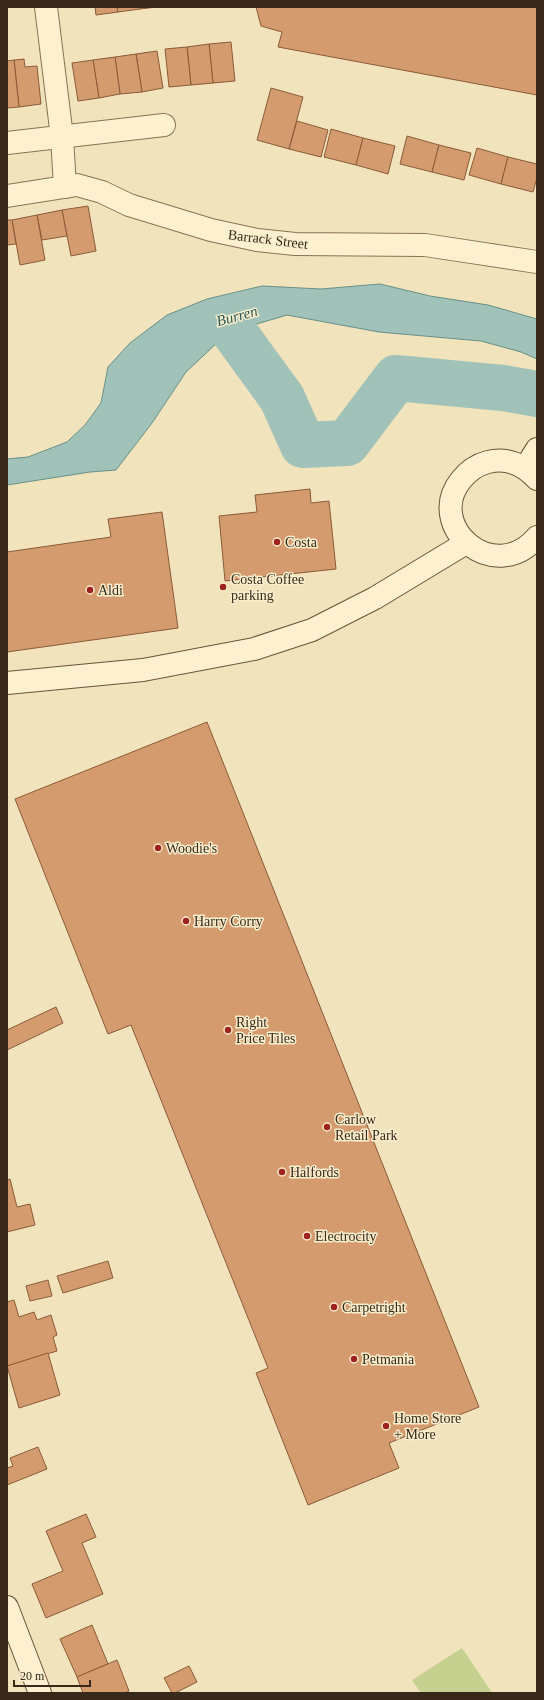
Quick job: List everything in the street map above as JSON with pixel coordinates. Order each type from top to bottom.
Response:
[{"type":"street","points":[[46,7],[62,137],[66,187]]},
{"type":"street","points":[[7,143],[164,125]]},
{"type":"street","name":"Barrack Street","points":[[7,196],[77,185],[102,192],[129,205],[211,230],[257,240],[295,244],[425,244],[537,262]]},
{"type":"street","points":[[537,449],[531,473],[511,461],[495,460],[480,464],[467,473],[457,485],[452,500],[451,516],[457,531],[466,543],[478,551],[491,556],[505,556],[518,552],[530,545],[537,537]]},
{"type":"street","points":[[7,683],[143,670],[254,649],[312,630],[375,598],[466,543]]},
{"type":"street","points":[[7,1608],[40,1693]]},
{"type":"green space","points":[[462,1648],[492,1693],[421,1693],[412,1680]]},
{"type":"water","name":"Burren","points":[[380,284],[430,296],[488,305],[537,319],[537,359],[521,352],[481,341],[379,332],[287,315],[250,326],[218,342],[186,372],[152,423],[116,470],[90,472],[7,485],[7,459],[28,457],[67,442],[85,425],[101,403],[108,367],[130,343],[167,315],[207,299],[262,286],[321,289]]},
{"type":"building","points":[[95,7],[117,7],[118,12],[96,15]]},
{"type":"building","points":[[117,7],[140,7],[140,9],[118,12]]},
{"type":"building","points":[[140,7],[157,7],[140,9]]},
{"type":"building","points":[[256,7],[537,7],[537,95],[278,47],[282,32],[261,26]]},
{"type":"building","points":[[231,42],[235,81],[213,83],[209,44]]},
{"type":"building","points":[[209,44],[213,83],[191,85],[187,47]]},
{"type":"building","points":[[187,47],[191,85],[169,87],[165,49]]},
{"type":"building","points":[[157,51],[163,88],[142,92],[136,54]]},
{"type":"building","points":[[136,54],[142,92],[120,94],[115,57]]},
{"type":"building","points":[[115,57],[120,94],[99,98],[93,60]]},
{"type":"building","points":[[24,59],[25,67],[37,66],[41,104],[19,107],[14,60]]},
{"type":"building","points":[[14,60],[19,107],[7,108],[7,61]]},
{"type":"building","points":[[93,60],[99,98],[78,101],[72,63]]},
{"type":"building","points":[[271,88],[303,97],[289,149],[257,140]]},
{"type":"building","points":[[297,121],[328,130],[321,157],[289,149]]},
{"type":"building","points":[[331,129],[363,138],[356,165],[324,157]]},
{"type":"building","points":[[407,136],[439,145],[432,172],[400,164]]},
{"type":"building","points":[[363,138],[395,146],[388,174],[356,165]]},
{"type":"building","points":[[439,145],[471,153],[464,180],[432,172]]},
{"type":"building","points":[[477,148],[508,157],[501,184],[469,175]]},
{"type":"building","points":[[508,157],[537,164],[537,178],[533,192],[501,184]]},
{"type":"building","points":[[88,206],[96,251],[71,256],[62,210]]},
{"type":"building","points":[[62,210],[67,236],[42,240],[37,215]]},
{"type":"building","points":[[37,215],[45,260],[20,265],[12,220]]},
{"type":"building","points":[[7,220],[12,220],[16,244],[7,245]]},
{"type":"building","name":"Costa","points":[[310,489],[311,503],[329,501],[336,569],[225,581],[219,516],[257,512],[255,495]]},
{"type":"building","name":"Aldi","points":[[162,512],[178,628],[7,652],[7,552],[111,537],[108,519]]},
{"type":"building","points":[[207,722],[479,1407],[389,1443],[399,1468],[308,1505],[256,1373],[268,1368],[131,1025],[108,1034],[15,799]]},
{"type":"building","points":[[56,1007],[63,1023],[7,1050],[7,1030]]},
{"type":"building","points":[[10,1179],[17,1207],[30,1204],[35,1225],[7,1232],[7,1180]]},
{"type":"building","points":[[108,1261],[113,1278],[63,1293],[57,1276]]},
{"type":"building","points":[[48,1280],[52,1296],[30,1301],[26,1286]]},
{"type":"building","points":[[14,1300],[19,1317],[34,1312],[37,1320],[51,1315],[57,1335],[53,1337],[57,1351],[7,1366],[7,1302]]},
{"type":"building","points":[[48,1353],[60,1395],[19,1408],[7,1366]]},
{"type":"building","points":[[38,1447],[47,1469],[7,1485],[7,1468],[13,1466],[10,1458]]},
{"type":"building","points":[[86,1514],[96,1537],[82,1543],[103,1594],[46,1618],[32,1584],[63,1571],[46,1531]]},
{"type":"building","points":[[92,1625],[108,1664],[77,1677],[60,1639]]},
{"type":"building","points":[[117,1660],[129,1691],[125,1693],[83,1693],[77,1677]]},
{"type":"building","points":[[189,1666],[197,1682],[175,1693],[172,1693],[164,1678]]},
{"type":"waterway","name":"Burren","points":[[226,321],[282,398],[303,445],[347,443],[396,378],[503,388],[537,394]]},
{"type":"place","name":"Costa","points":[[277,542]]},
{"type":"place","name":"Costa Coffee parking","points":[[223,587]]},
{"type":"place","name":"Aldi","points":[[90,590]]},
{"type":"place","name":"Woodie's","points":[[158,848]]},
{"type":"place","name":"Harry Corry","points":[[186,921]]},
{"type":"place","name":"Right Price Tiles","points":[[228,1030]]},
{"type":"place","name":"Carlow Retail Park","points":[[327,1127]]},
{"type":"place","name":"Halfords","points":[[282,1172]]},
{"type":"place","name":"Electrocity","points":[[307,1236]]},
{"type":"place","name":"Carpetright","points":[[334,1307]]},
{"type":"place","name":"Petmania","points":[[354,1359]]},
{"type":"place","name":"Home Store + More","points":[[386,1426]]}]
